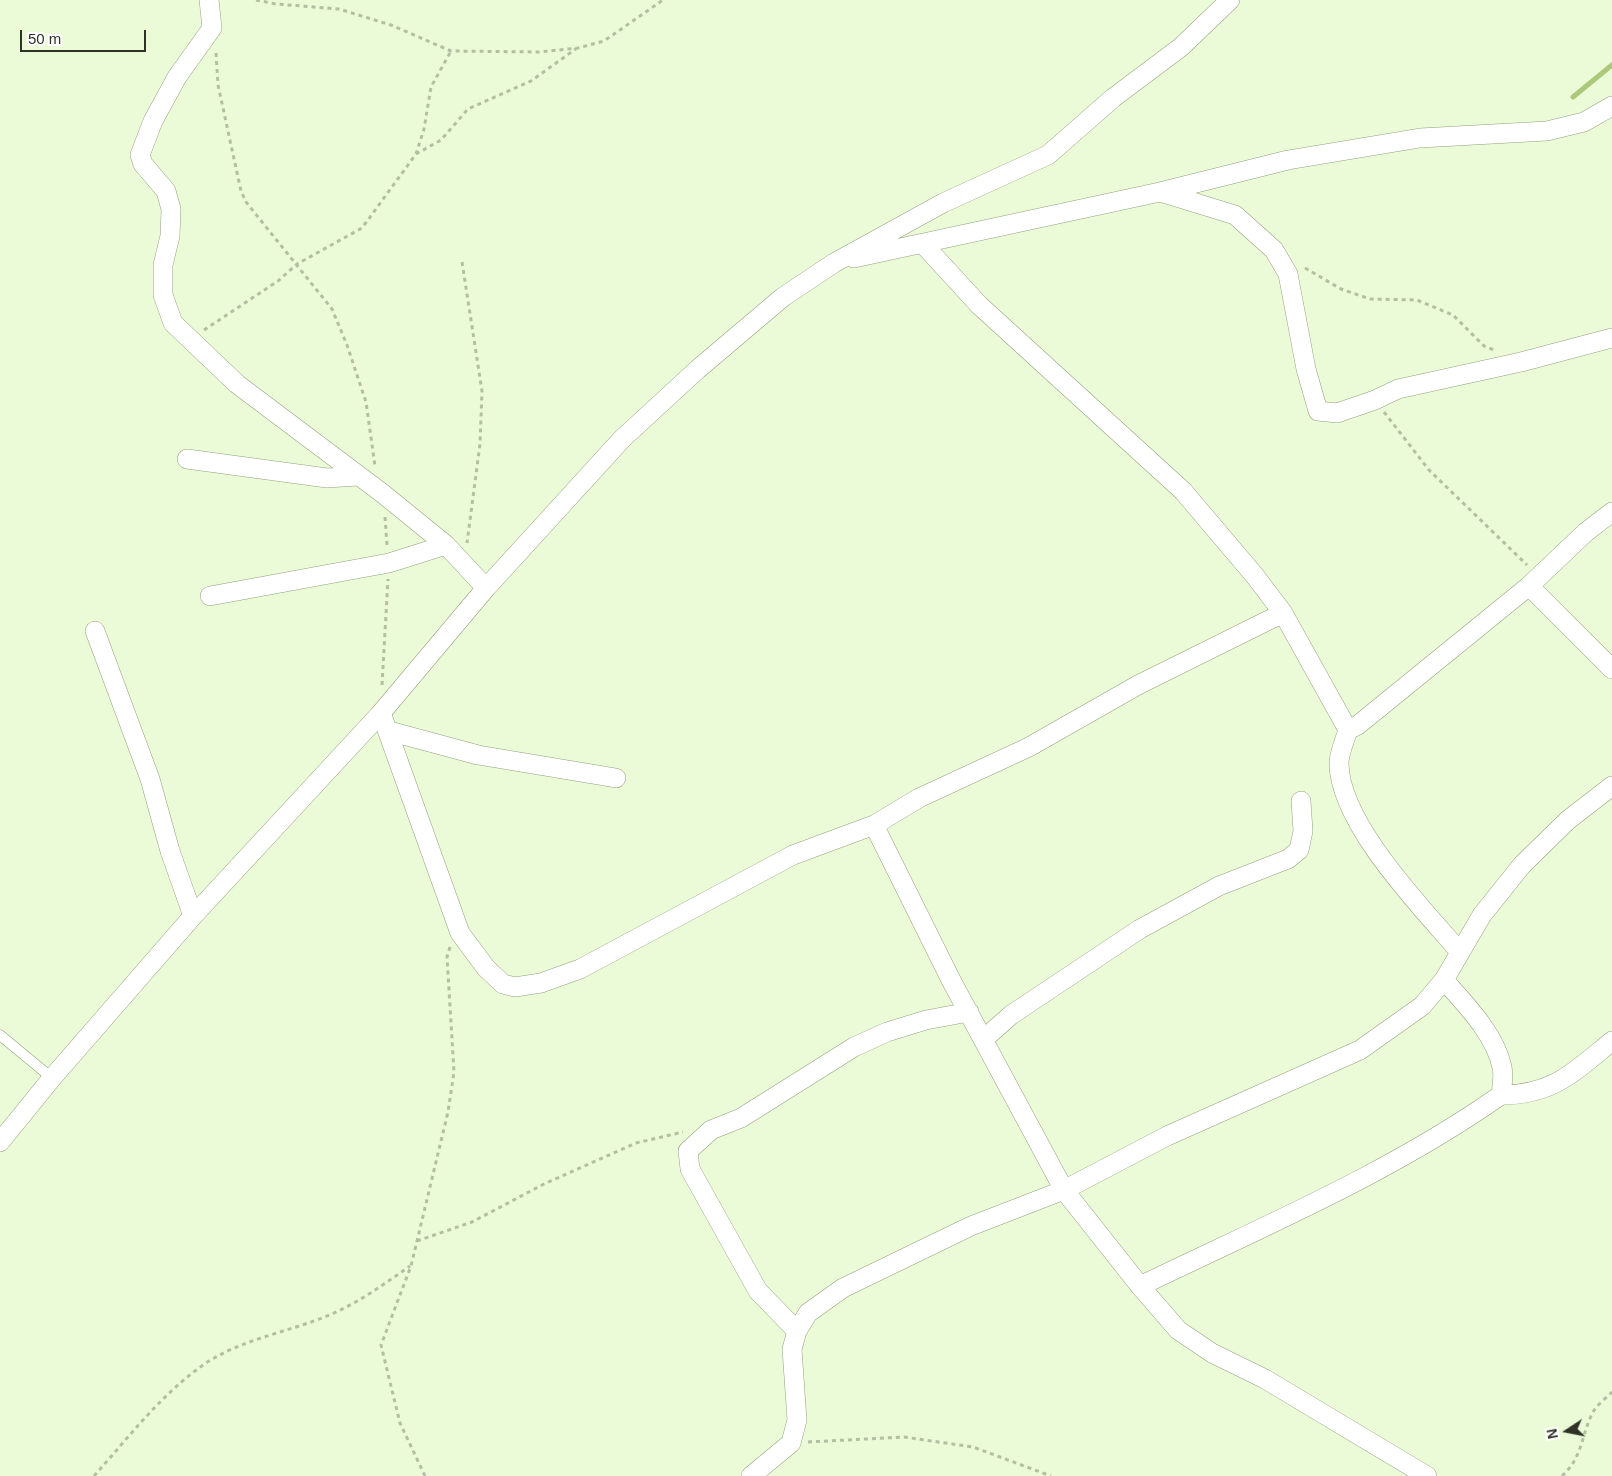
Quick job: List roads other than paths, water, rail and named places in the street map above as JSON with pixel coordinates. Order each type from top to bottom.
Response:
[{"type":"street","points":[[209,0],[212,28],[177,77],[153,121],[140,155],[143,164],[166,191],[171,209],[170,236],[163,265],[163,295],[173,323],[236,384],[382,493],[446,545],[486,588]]},
{"type":"street","points":[[0,1142],[52,1078],[193,916],[381,713],[486,588],[622,439],[698,368],[776,303],[834,263],[942,203],[1048,155],[1114,98],[1181,47],[1230,0]]},
{"type":"street","points":[[834,263],[1160,192],[1288,160],[1420,138],[1547,131],[1584,122],[1612,106]]},
{"type":"street","points":[[1160,192],[1235,215],[1274,250],[1288,274],[1306,369],[1318,411],[1337,413],[1375,400],[1398,388],[1520,362],[1612,338]]},
{"type":"street","points":[[922,244],[979,306],[1183,491],[1255,576],[1283,613],[1348,730],[1339,762],[1344,791],[1355,816],[1379,854],[1460,952]]},
{"type":"street","points":[[187,459],[327,478],[358,476]]},
{"type":"street","points":[[1348,730],[1358,725],[1534,581],[1586,532],[1612,512]]},
{"type":"street","points":[[210,596],[388,563],[446,545]]},
{"type":"street","points":[[1534,581],[1612,669]]},
{"type":"street","points":[[381,713],[460,933],[486,968],[503,984],[515,986],[542,983],[580,969],[793,855],[874,825],[919,798],[1029,746],[1138,685],[1283,613]]},
{"type":"street","points":[[95,631],[150,779],[170,851],[193,916]]},
{"type":"street","points":[[389,731],[478,755],[616,778]]},
{"type":"street","points":[[751,1476],[791,1443],[797,1420],[792,1349],[797,1330],[808,1313],[843,1288],[971,1226],[1064,1190],[1166,1136],[1360,1050],[1422,1006],[1444,980],[1482,915],[1522,865],[1568,820],[1612,786]]},
{"type":"street","points":[[984,1039],[1011,1015],[1140,930],[1219,886],[1288,859],[1299,850],[1303,831],[1300,801]]},
{"type":"street","points":[[874,825],[969,1012],[1064,1190],[1140,1286],[1178,1330],[1212,1353],[1264,1379],[1427,1476]]},
{"type":"street","points":[[1444,980],[1472,1011],[1498,1053],[1503,1070],[1501,1095]]},
{"type":"street","points":[[797,1330],[758,1291],[690,1169],[688,1151],[711,1130],[741,1118],[854,1047],[887,1032],[926,1020],[969,1012]]},
{"type":"street","points":[[1140,1286],[1349,1186],[1464,1121],[1501,1095],[1518,1095],[1540,1090],[1565,1080],[1612,1041]]},
{"type":"lane","points":[[0,1035],[52,1078]]},
{"type":"waterway","points":[[1573,97],[1612,65]]}]
